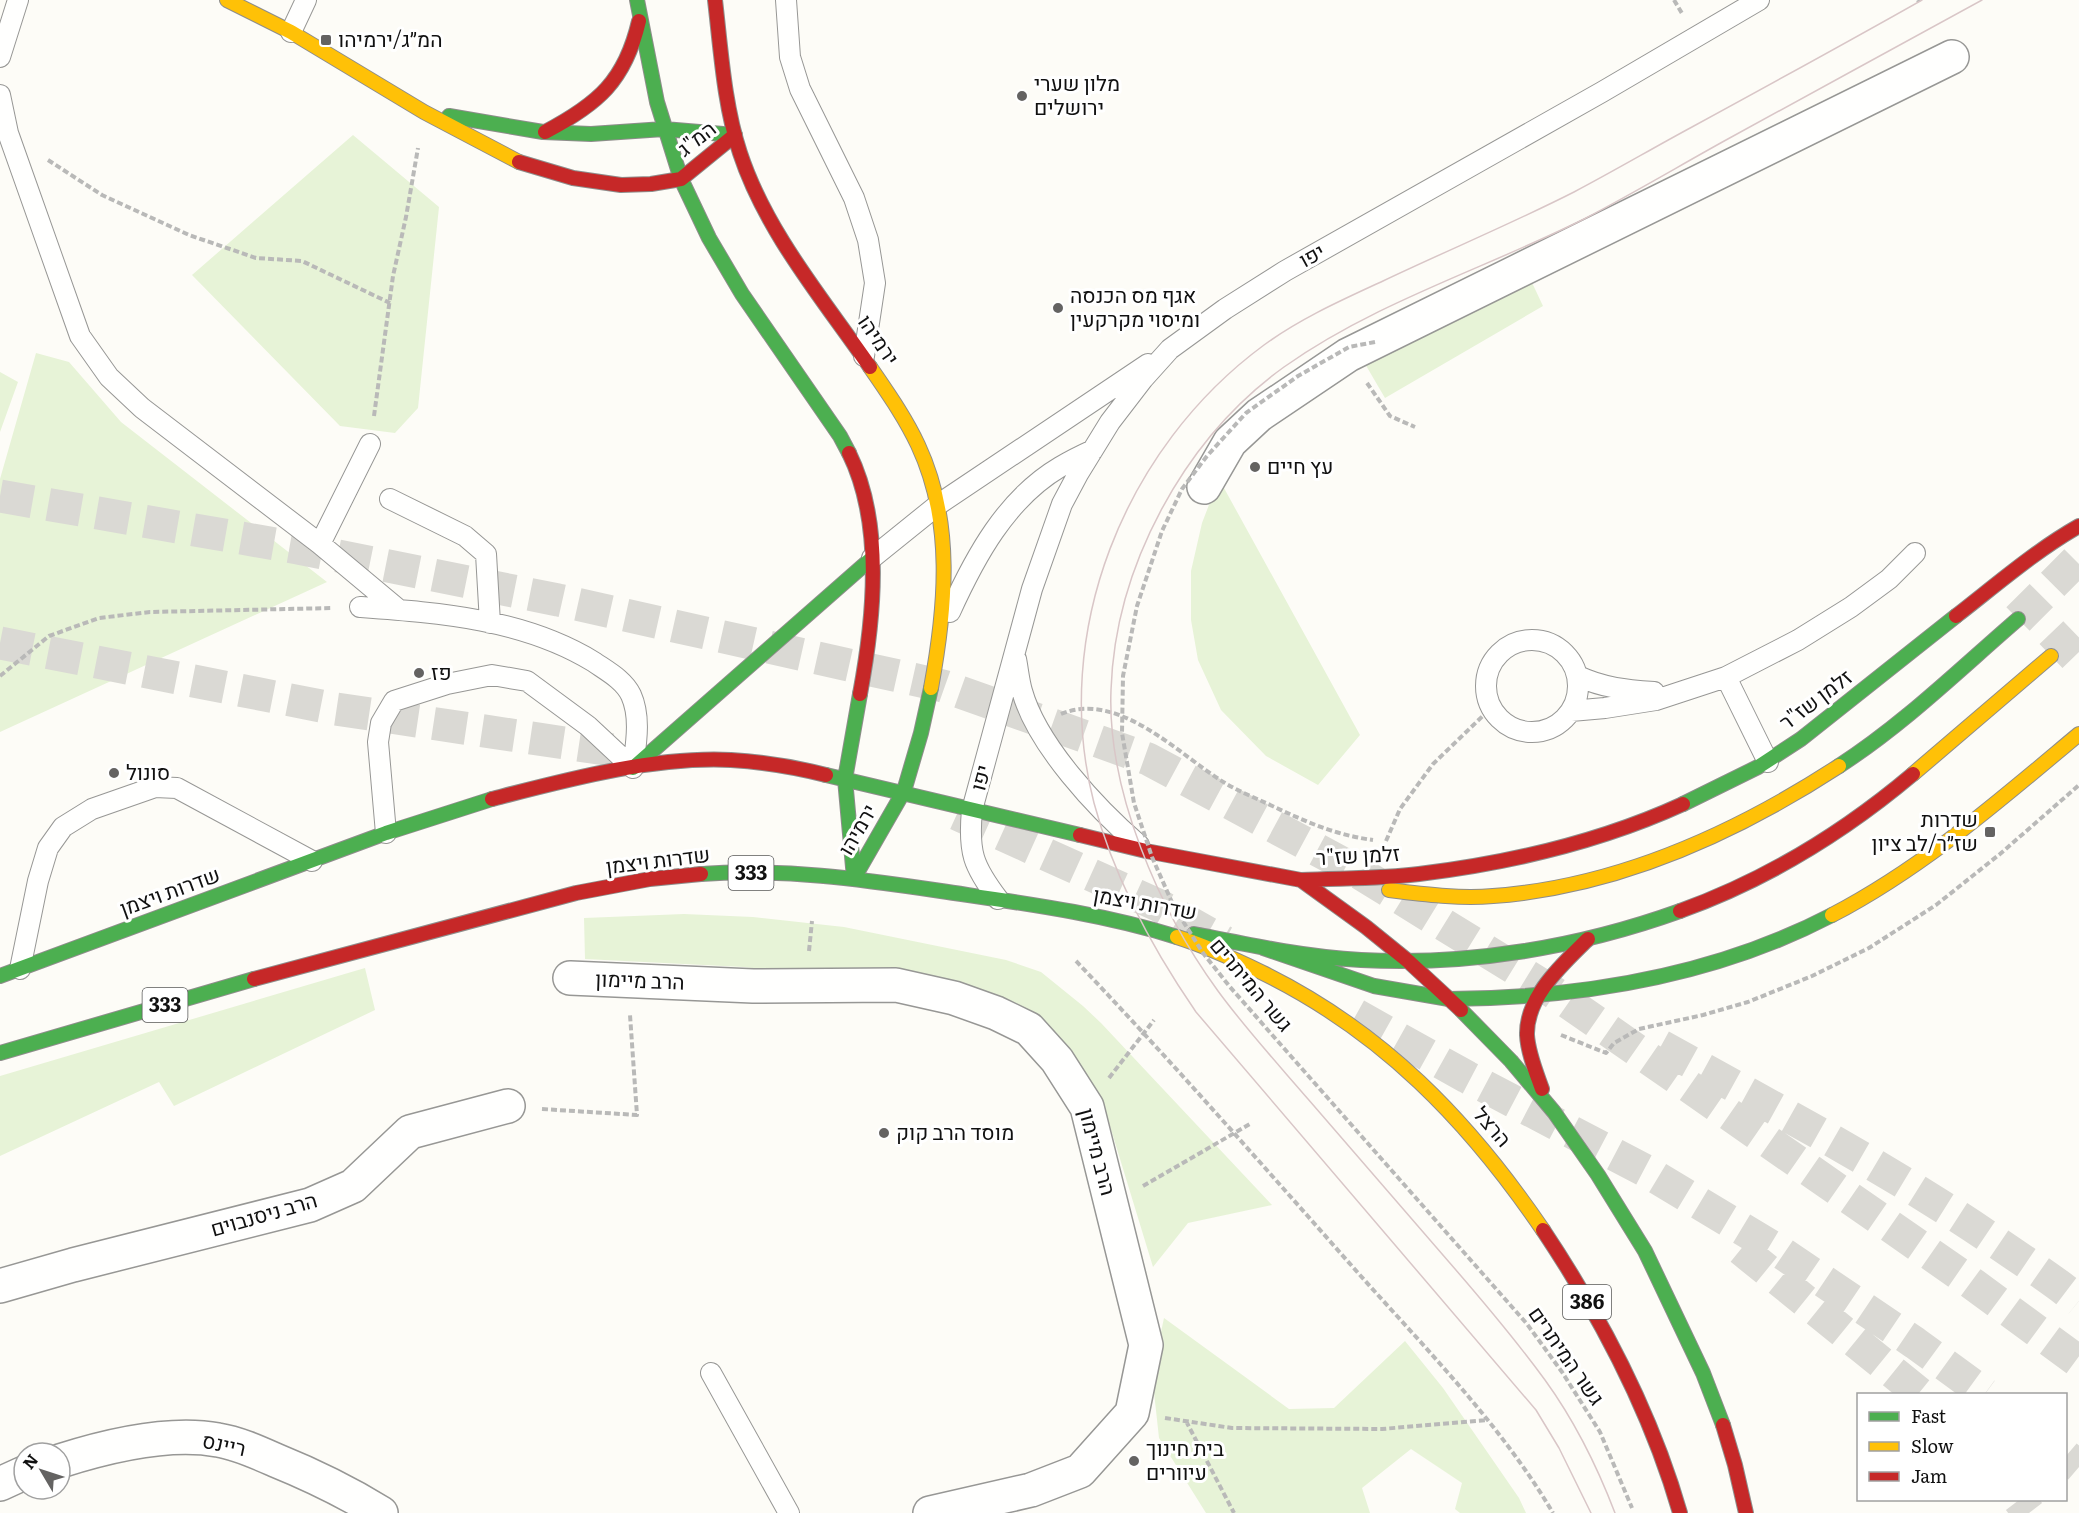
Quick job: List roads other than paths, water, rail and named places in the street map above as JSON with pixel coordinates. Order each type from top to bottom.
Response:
[{"type":"main road","name":"המ\"ג","points":[[227,0],[291,32],[424,112],[508,158],[534,168],[573,178],[621,185],[651,184],[681,179],[735,135]]},
{"type":"main road","name":"ירמיהו","points":[[636,0],[664,129],[681,179],[709,238],[742,294],[840,436],[856,468],[867,511],[872,558],[872,611],[867,657],[845,779],[854,879]]},
{"type":"main road","name":"ירמיהו","points":[[715,0],[735,135],[748,172],[766,211],[793,256],[864,356],[918,442],[939,504],[944,534],[946,565],[942,630],[927,716],[903,794],[854,879]]},
{"type":"main road","points":[[543,132],[590,106],[615,80],[636,41],[639,20]]},
{"type":"main road","name":"המ\"ג","points":[[424,112],[543,132],[601,134],[664,129],[735,135]]},
{"type":"main road","name":"זלמן שז\"ר","points":[[1301,880],[1417,874],[1500,862],[1561,848],[1632,825],[1703,795],[1768,762],[1855,698],[2056,538],[2079,526]]},
{"type":"main road","points":[[633,768],[872,558]]},
{"type":"main road","name":"זלמן שז\"ר","points":[[1301,880],[1458,897],[1505,896],[1617,872],[1666,855],[1747,819],[1813,783],[1851,758],[1884,734],[2018,619]]},
{"type":"main road","points":[[1408,961],[1533,950],[1588,939],[1671,916],[1705,902],[1781,865],[1838,832],[1887,795],[2051,656]]},
{"type":"main road","points":[[1263,948],[1374,986],[1449,999],[1494,999],[1589,989],[1709,964],[1792,935],[1860,900],[1927,857],[2079,734]]},
{"type":"main road","name":"שדרות ויצמן","points":[[0,976],[386,832],[469,805],[519,791],[664,762],[730,760],[798,768],[1146,851],[1301,880]]},
{"type":"main road","name":"שדרות ויצמן","points":[[0,1053],[330,957],[574,895],[648,879],[741,873],[819,874],[998,899],[1263,948],[1350,959],[1408,961]]},
{"type":"main road","points":[[1301,880],[1408,961],[1511,1061],[1554,1112],[1620,1210],[1665,1291],[1703,1373],[1720,1417],[1735,1465],[1746,1513]]},
{"type":"main road","name":"הרצל","points":[[1118,920],[1216,952],[1315,1002],[1356,1028],[1384,1050],[1452,1114],[1511,1182],[1566,1263],[1641,1403],[1671,1478],[1680,1513]]},
{"type":"main road","points":[[1554,1112],[1535,1071],[1527,1033],[1528,1021],[1539,994],[1588,939]]},
{"type":"street","points":[[1204,487],[1230,442],[1259,414],[1361,349],[1952,57]]},
{"type":"street","name":"הרב מיימון","points":[[570,978],[753,986],[896,985],[954,998],[996,1013],[1029,1029],[1058,1059],[1087,1107],[1146,1345],[1132,1413],[1080,1471],[1031,1490],[930,1513]]},
{"type":"street","name":"הרב ניסנבוים","points":[[0,1286],[73,1265],[310,1205],[353,1186],[410,1132],[508,1106]]},
{"type":"street","name":"ריינס","points":[[72,1458],[123,1446],[177,1437],[219,1440],[255,1451],[321,1479],[378,1512]]},
{"type":"lane","points":[[0,57],[18,0]]},
{"type":"lane","points":[[291,32],[306,0]]},
{"type":"lane","points":[[786,0],[790,57],[800,89],[854,198],[868,240],[875,283],[864,356]]},
{"type":"lane","name":"יפו","points":[[998,899],[982,879],[973,857],[970,834],[972,810],[1032,589],[1062,504],[1110,422],[1143,379],[1170,349],[1225,309],[1285,271],[1602,92],[1759,0]]},
{"type":"lane","points":[[0,94],[8,133],[80,336],[109,377],[142,408],[320,544],[399,610]]},
{"type":"lane","points":[[872,558],[939,504],[1170,349]]},
{"type":"lane","points":[[320,544],[370,444]]},
{"type":"lane","points":[[942,630],[967,575],[1004,517],[1058,468],[1093,450]]},
{"type":"lane","points":[[390,499],[465,537],[486,554],[490,622]]},
{"type":"lane","points":[[1571,711],[1656,700],[1726,677],[1798,640],[1851,607],[1889,579],[1915,553]]},
{"type":"lane","points":[[360,607],[450,614],[520,629],[573,649],[614,674],[631,694],[637,718],[633,768]]},
{"type":"lane","points":[[1524,640],[1538,640],[1563,651],[1578,676],[1579,688],[1571,711],[1552,728],[1540,732],[1526,732],[1512,728],[1500,720],[1491,708],[1486,694],[1488,673],[1498,654],[1510,645],[1524,640]]},
{"type":"lane","name":"יפו","points":[[1015,652],[1022,692],[1035,723],[1049,745],[1070,774],[1099,806],[1146,851]]},
{"type":"lane","points":[[386,832],[378,742],[381,723],[394,702],[447,684],[492,675],[527,681],[588,726],[633,768]]},
{"type":"lane","points":[[1578,676],[1597,685],[1623,690],[1655,692],[1690,690]]},
{"type":"lane","points":[[1726,677],[1768,762]]},
{"type":"lane","points":[[20,969],[38,881],[48,848],[63,827],[92,809],[155,787],[177,788],[312,861]]},
{"type":"lane","points":[[711,1373],[789,1513]]},
{"type":"tunnel","points":[[0,496],[298,548],[558,600],[943,686],[1148,759],[1355,870],[1553,992],[1962,1276],[2079,1362]]},
{"type":"tunnel","points":[[2018,619],[2079,558]]},
{"type":"tunnel","points":[[2051,656],[2079,629]]},
{"type":"tunnel","points":[[0,643],[336,709],[639,754]]},
{"type":"tunnel","points":[[957,814],[1160,906],[1224,942]]},
{"type":"tunnel","points":[[1356,1015],[1467,1077],[1644,1170],[1782,1253],[1915,1343],[1984,1393]]},
{"type":"tunnel","points":[[1661,1046],[1830,1139],[1912,1188],[2048,1277],[2079,1301]]},
{"type":"tunnel","points":[[1741,1249],[1919,1393]]},
{"type":"tunnel","points":[[2067,1457],[2079,1467]]},
{"type":"tunnel","points":[[2020,1501],[2029,1513]]},
{"type":"tram line","points":[[1591,1513],[1559,1448],[1536,1410],[1196,1012],[1150,938],[1123,885],[1094,803],[1083,739],[1082,674],[1092,611],[1110,549],[1137,490],[1172,436],[1215,387],[1264,345],[1292,326],[1337,302],[1574,192],[1922,0]]},
{"type":"tram line","points":[[1615,1513],[1601,1478],[1575,1427],[1556,1395],[1534,1365],[1474,1291],[1239,1018],[1196,959],[1176,924],[1141,848],[1118,768],[1112,729],[1111,690],[1115,644],[1126,598],[1141,553],[1162,509],[1186,468],[1215,431],[1248,397],[1284,367],[1356,323],[1584,219],[1982,0]]},
{"type":"place","name":"המ״ג/ירמיהו","points":[[326,40]]},
{"type":"place","name":"מלון שערי ירושלים","points":[[1022,96]]},
{"type":"place","name":"אגף מס הכנסה ומיסוי מקרקעין","points":[[1058,308]]},
{"type":"place","name":"עץ חיים","points":[[1255,467]]},
{"type":"place","name":"פז","points":[[419,673]]},
{"type":"place","name":"סונול","points":[[114,773]]},
{"type":"place","name":"שדרות שז״ר/לב ציון","points":[[1990,832]]},
{"type":"place","name":"מוסד הרב קוק","points":[[884,1133]]},
{"type":"place","name":"בית חינוך עיוורים","points":[[1134,1461]]}]
